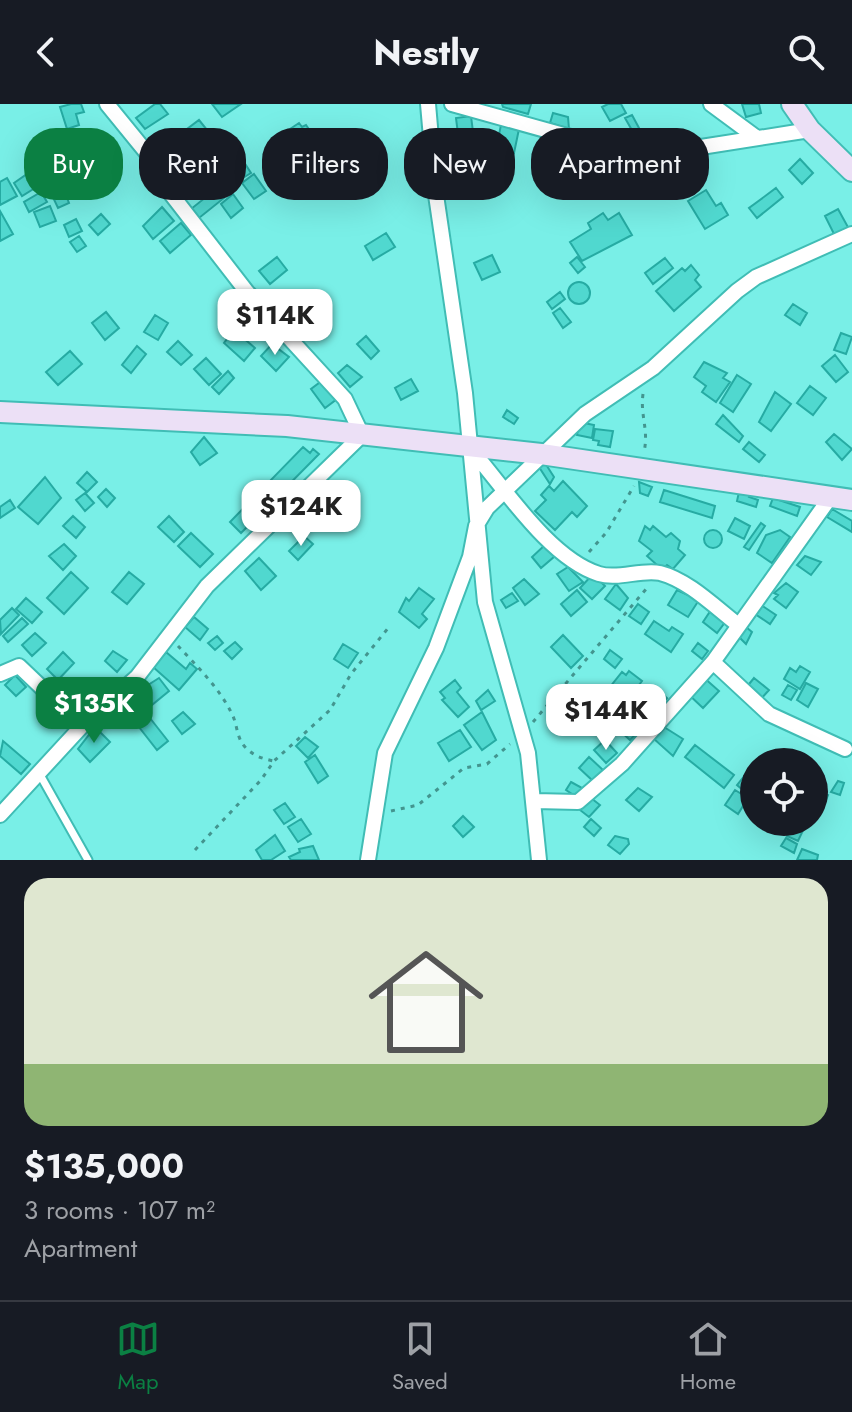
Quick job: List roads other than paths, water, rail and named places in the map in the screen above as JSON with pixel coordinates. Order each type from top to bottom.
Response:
[{"type":"street","points":[[107,104],[151,158],[161,181],[247,292],[345,399],[362,435]]},
{"type":"street","points":[[428,104],[435,183],[465,393],[485,602],[523,732],[535,801],[539,860]]},
{"type":"street","points":[[452,104],[632,154],[651,154],[810,130]]},
{"type":"street","points":[[711,104],[757,138]]},
{"type":"street","points":[[792,104],[810,130],[852,171]]},
{"type":"street","points":[[368,860],[385,753],[449,617],[470,557],[476,526],[504,491],[585,414],[653,368],[756,277],[852,234]]},
{"type":"street","points":[[0,412],[214,421],[468,445],[842,498]]},
{"type":"street","points":[[0,815],[82,726],[137,677],[207,586],[362,435]]},
{"type":"street","points":[[468,445],[537,530],[578,563],[600,575],[660,573],[691,589],[737,624]]},
{"type":"street","points":[[535,801],[578,802],[596,790],[713,662],[737,624],[842,498]]},
{"type":"street","points":[[713,662],[769,714],[845,749]]},
{"type":"street","points":[[0,674],[19,666],[82,726]]},
{"type":"lane","points":[[38,771],[88,860]]}]
